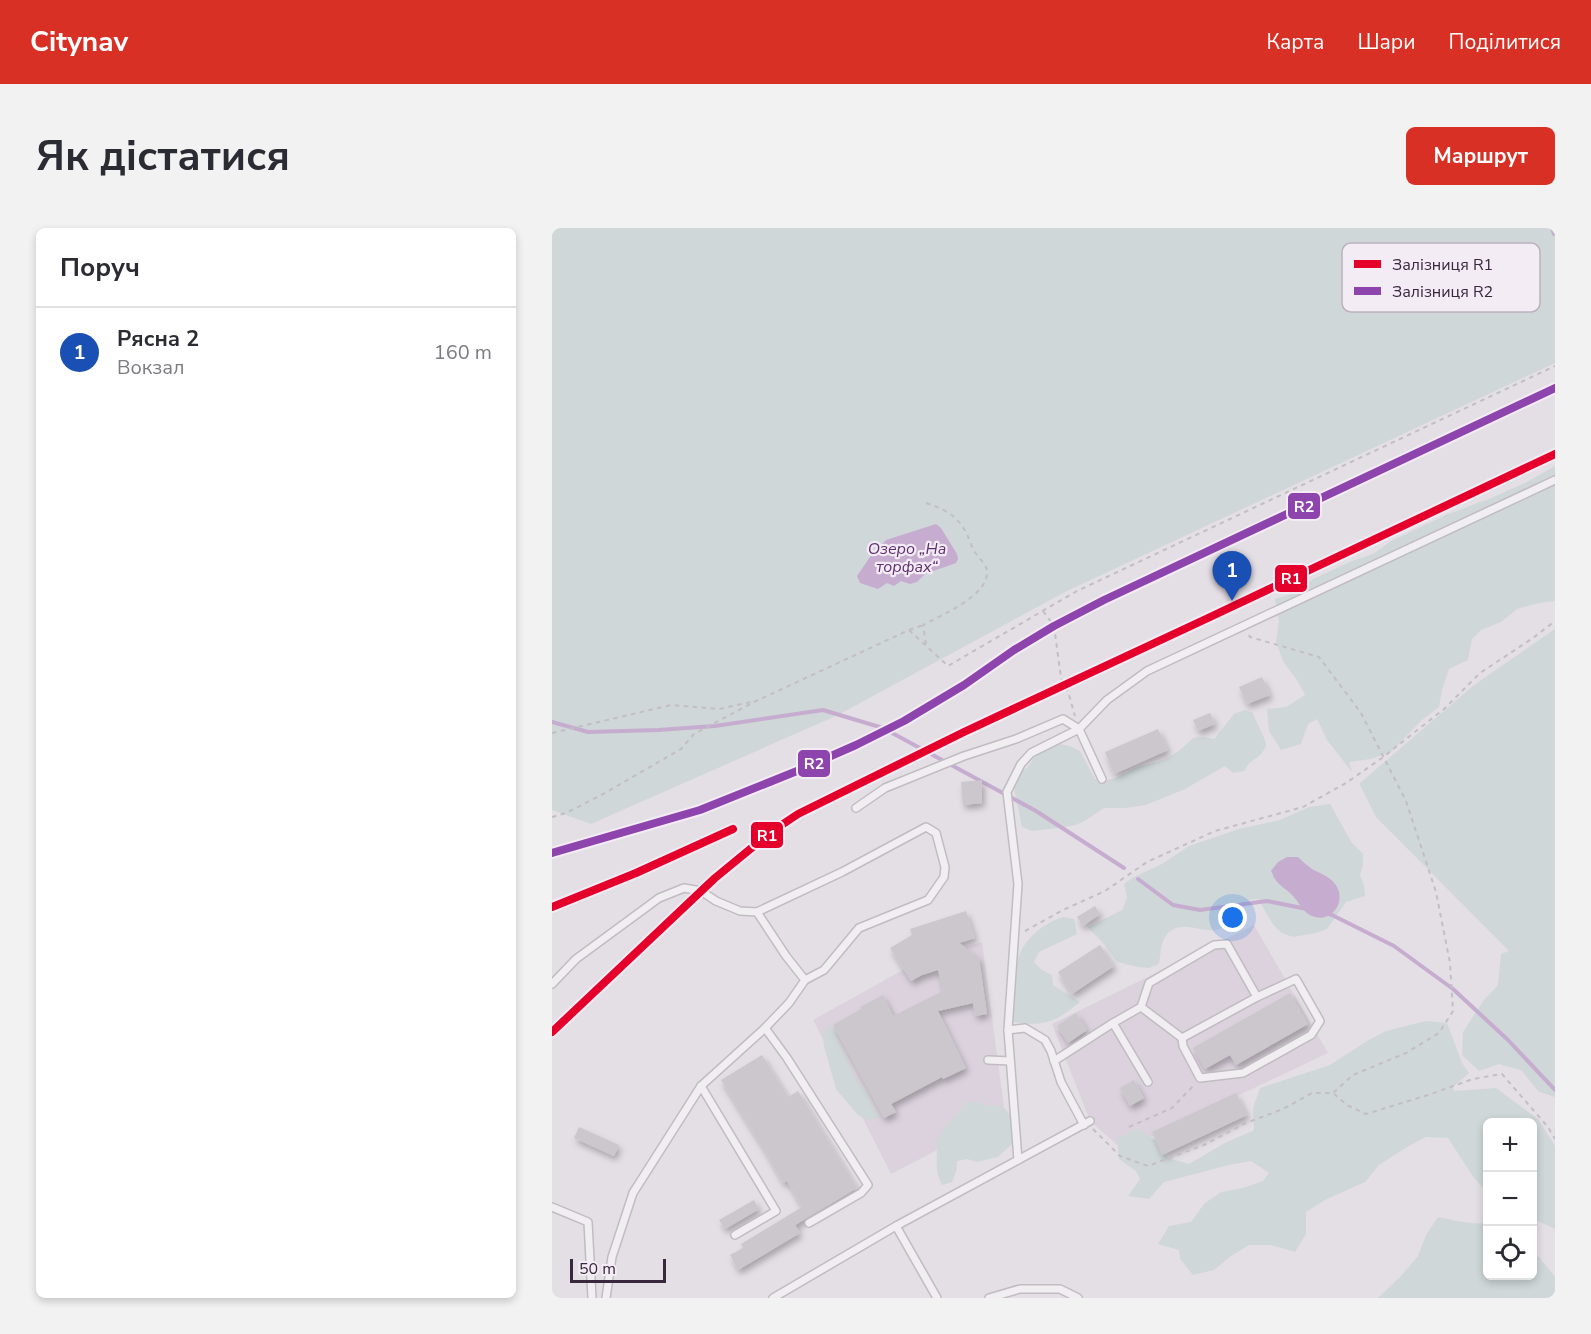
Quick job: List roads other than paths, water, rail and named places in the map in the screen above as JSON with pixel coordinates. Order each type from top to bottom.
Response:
[{"type":"lane","points":[[1018,1160],[1008,1030],[1017,884],[1007,792],[1021,764],[1031,753],[1079,729],[1107,700],[1147,671],[1555,480]]},
{"type":"lane","points":[[856,808],[885,788],[1063,719],[1079,729],[1102,779]]},
{"type":"lane","points":[[552,984],[576,959],[659,898],[684,888],[701,891],[716,901],[740,911],[757,912],[842,872],[926,827],[936,833],[945,867],[944,877],[928,900],[860,928],[824,970],[806,980],[789,1003],[765,1028],[701,1086],[633,1193],[612,1257],[606,1298]]},
{"type":"lane","points":[[757,912],[786,956],[806,980]]},
{"type":"lane","points":[[1054,1061],[1141,1007],[1149,983],[1214,945],[1227,944],[1257,997]]},
{"type":"lane","points":[[1141,1007],[1182,1038],[1183,1046],[1200,1078],[1243,1073],[1311,1035],[1320,1021],[1296,979],[1257,997],[1182,1038]]},
{"type":"lane","points":[[1113,1023],[1148,1082]]},
{"type":"lane","points":[[765,1028],[787,1058],[868,1185],[861,1193],[809,1223]]},
{"type":"lane","points":[[773,1298],[896,1226],[1087,1123],[1061,1082],[1045,1040],[1025,1028],[1008,1030]]},
{"type":"lane","points":[[988,1060],[1010,1061]]},
{"type":"lane","points":[[701,1086],[776,1211],[735,1235]]},
{"type":"lane","points":[[552,1207],[588,1222],[592,1298]]},
{"type":"lane","points":[[896,1226],[938,1298]]},
{"type":"lane","points":[[988,1298],[1020,1289],[1060,1289],[1078,1298]]},
{"type":"water","name":"Озеро „На торфах“","points":[[936,524],[941,528],[957,554],[956,563],[925,574],[917,582],[910,584],[901,581],[894,586],[887,583],[878,589],[860,583],[857,576],[872,554],[886,540]]},
{"type":"water","points":[[1287,857],[1298,857],[1335,884],[1340,896],[1333,913],[1322,918],[1311,916],[1274,878],[1271,871],[1278,862]]},
{"type":"waterway","points":[[1552,228],[1554,234]]},
{"type":"waterway","points":[[552,722],[588,732],[658,730],[715,726],[823,710],[883,728],[1036,811],[1124,868]]},
{"type":"waterway","points":[[1138,879],[1173,905],[1200,910],[1267,901],[1307,909]]},
{"type":"waterway","points":[[1326,913],[1394,946],[1453,989],[1508,1040],[1555,1090]]},
{"type":"rail line","name":"R2","points":[[552,853],[700,810],[856,745],[904,721],[964,685],[1014,650],[1104,600],[1555,388]]},
{"type":"rail line","name":"R1","points":[[552,1032],[715,878],[771,832],[798,814],[964,732],[1555,454]]},
{"type":"rail line","name":"R1","points":[[552,907],[636,873],[733,829]]},
{"type":"place","name":"Рясна 2","points":[[1232,601]]}]
